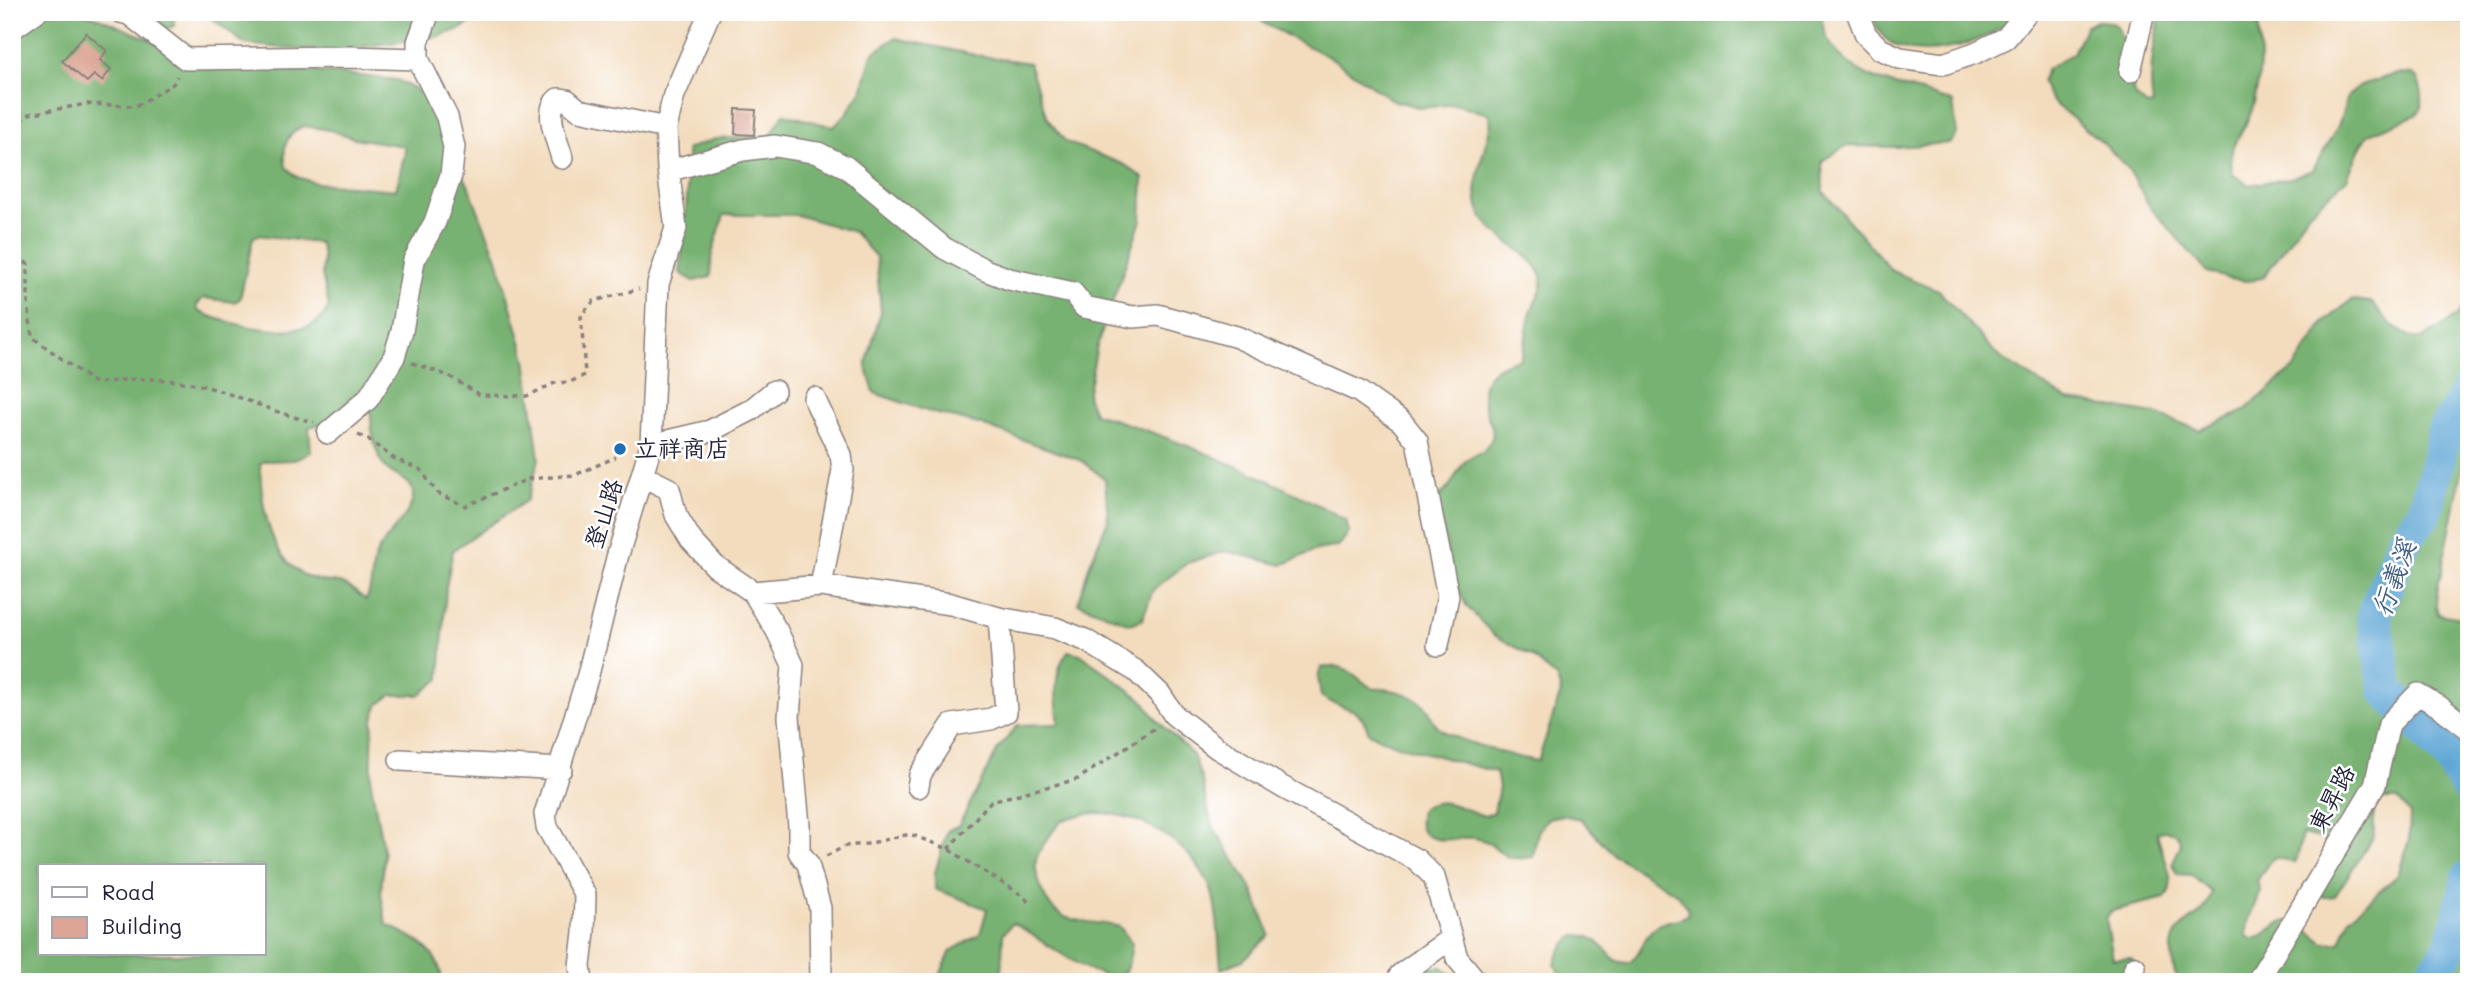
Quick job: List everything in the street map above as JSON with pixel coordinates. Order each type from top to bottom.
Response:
[{"type":"street","points":[[12,29],[36,12]]},
{"type":"street","points":[[121,12],[129,14],[186,59],[418,59]]},
{"type":"street","points":[[332,430],[368,399],[394,357],[402,331],[414,260],[435,222],[452,175],[454,147],[447,117],[418,59],[418,42],[429,12]]},
{"type":"street","name":"登山路","points":[[582,982],[580,967],[585,895],[547,827],[545,814],[561,769],[617,558],[651,445],[658,284],[676,228],[666,128],[674,95],[710,12]]},
{"type":"street","points":[[1857,12],[1866,35],[1880,49],[1900,58],[1943,64],[2006,38],[2026,12]]},
{"type":"street","points":[[2130,71],[2144,12]]},
{"type":"street","points":[[562,158],[550,112],[553,102],[558,99],[567,100],[579,110],[666,128]]},
{"type":"street","points":[[668,169],[743,150],[775,146],[818,153],[846,167],[944,248],[985,270],[1009,279],[1073,293],[1084,307],[1133,317],[1158,315],[1237,337],[1358,391],[1402,422],[1417,441],[1448,596],[1438,645]]},
{"type":"street","points":[[651,445],[710,431],[751,410],[774,391]]},
{"type":"street","points":[[814,398],[841,455],[843,470],[821,586]]},
{"type":"street","points":[[643,476],[669,489],[676,515],[691,540],[715,566],[753,592],[793,666],[789,717],[799,814],[799,852],[808,864],[820,908],[821,982]]},
{"type":"street","points":[[753,592],[821,586],[951,604],[999,618],[1055,628],[1086,640],[1136,671],[1160,694],[1174,715],[1217,748],[1417,860],[1434,877],[1457,958],[1477,982]]},
{"type":"street","points":[[918,787],[920,775],[952,725],[991,719],[1006,712],[999,618]]},
{"type":"street","name":"東昇路","points":[[2257,982],[2375,785],[2389,724],[2418,694],[2469,729]]},
{"type":"street","points":[[400,760],[561,769]]},
{"type":"street","points":[[1400,975],[1450,939]]},
{"type":"path","points":[[12,127],[29,114],[87,104],[136,106],[173,84],[186,59]]},
{"type":"path","points":[[12,175],[17,184],[15,198],[12,198]]},
{"type":"path","points":[[12,246],[28,265],[32,337],[95,383],[123,380],[200,385],[290,417],[368,439],[393,458],[421,470],[438,493],[465,506],[528,479],[575,475],[616,457]]},
{"type":"path","points":[[394,357],[449,376],[480,395],[527,396],[555,383],[570,382],[585,375],[581,315],[594,301],[658,284]]},
{"type":"path","points":[[948,849],[990,802],[1078,779],[1174,715]]},
{"type":"path","points":[[808,864],[846,846],[910,834],[948,849],[1025,897],[1029,904]]},
{"type":"green space","points":[[47,12],[79,12],[151,40],[194,67],[324,72],[397,80],[422,93],[437,117],[497,258],[526,359],[539,459],[527,500],[453,550],[446,587],[440,679],[419,695],[391,695],[378,705],[373,720],[371,783],[384,855],[381,893],[386,924],[423,945],[436,961],[442,982],[12,982],[12,34]],"holes":[[[304,126],[404,146],[396,190],[316,183],[297,177],[286,167],[284,154],[289,137]],[[258,235],[320,243],[322,274],[329,307],[317,322],[293,329],[266,329],[236,324],[198,311],[197,305],[203,298],[234,302],[240,299],[253,238]],[[371,411],[374,441],[382,463],[389,471],[406,481],[413,493],[405,516],[377,553],[366,600],[345,585],[306,576],[283,556],[269,528],[262,495],[260,464],[265,461],[294,460],[311,452],[309,427]]]},
{"type":"green space","points":[[135,12],[173,12],[174,26],[162,30]]},
{"type":"green space","points":[[204,12],[488,12],[462,28],[440,36],[340,50],[245,44]]},
{"type":"green space","points":[[1252,12],[1822,12],[1822,24],[1831,45],[1848,63],[1868,76],[1953,103],[1957,134],[1950,143],[1895,147],[1846,146],[1822,161],[1823,191],[1892,271],[1938,290],[1999,357],[2068,400],[2155,414],[2200,430],[2243,412],[2295,367],[2324,323],[2351,300],[2371,302],[2399,330],[2422,339],[2458,315],[2469,301],[2469,438],[2436,606],[2438,614],[2469,619],[2469,982],[2177,982],[2172,959],[2175,937],[2178,930],[2204,908],[2211,892],[2191,875],[2177,874],[2173,863],[2181,844],[2177,834],[2165,830],[2157,833],[2170,875],[2169,891],[2165,898],[2111,911],[2106,919],[2113,959],[2130,958],[2140,967],[2143,982],[1578,982],[1560,974],[1555,965],[1558,956],[1572,938],[1586,936],[1594,939],[1616,960],[1629,963],[1655,927],[1687,915],[1688,909],[1676,893],[1614,855],[1581,819],[1562,815],[1548,818],[1538,832],[1533,857],[1506,856],[1488,842],[1479,839],[1444,840],[1425,834],[1420,826],[1421,809],[1429,805],[1452,804],[1485,816],[1494,812],[1499,787],[1496,772],[1393,744],[1369,733],[1365,723],[1355,712],[1321,696],[1318,677],[1321,668],[1343,668],[1373,689],[1386,689],[1413,697],[1426,708],[1437,726],[1457,738],[1538,761],[1561,692],[1557,679],[1533,657],[1494,635],[1467,607],[1453,577],[1436,498],[1444,493],[1467,460],[1483,452],[1491,440],[1492,427],[1483,400],[1485,383],[1494,370],[1520,359],[1531,312],[1542,286],[1540,272],[1525,255],[1494,231],[1480,212],[1476,190],[1491,123],[1488,114],[1455,104],[1422,108],[1392,100],[1333,59],[1265,24]],"holes":[[[2384,799],[2398,799],[2410,814],[2409,840],[2398,875],[2349,918],[2340,942],[2324,943],[2305,928],[2286,921],[2253,940],[2246,935],[2249,918],[2260,892],[2257,881],[2270,861],[2276,857],[2295,863],[2302,834],[2324,839],[2329,848],[2308,889],[2325,897],[2335,896],[2374,836],[2374,806]]]},
{"type":"green space","points":[[1873,12],[2015,12],[2004,25],[1986,36],[1968,43],[1927,51],[1908,49],[1891,43],[1879,31]]},
{"type":"green space","points":[[2161,12],[2258,12],[2259,79],[2251,112],[2233,148],[2231,163],[2232,174],[2249,185],[2290,178],[2313,170],[2338,126],[2348,96],[2358,87],[2401,73],[2412,74],[2418,79],[2422,108],[2416,115],[2369,134],[2361,145],[2347,179],[2309,212],[2264,277],[2248,281],[2229,279],[2207,272],[2148,204],[2128,168],[2103,143],[2054,103],[2042,81],[2047,69],[2073,53],[2086,26],[2097,21],[2109,22],[2117,26],[2124,43],[2134,95],[2147,106],[2153,105],[2151,70]]},
{"type":"green space","points":[[2433,12],[2469,12],[2469,23],[2434,18]]},
{"type":"green space","points":[[895,38],[1029,63],[1047,118],[1066,142],[1125,165],[1143,178],[1141,220],[1097,346],[1087,396],[1094,413],[1223,460],[1346,520],[1349,532],[1339,546],[1316,550],[1282,565],[1226,551],[1187,563],[1153,590],[1142,620],[1130,624],[1078,603],[1089,566],[1108,520],[1105,479],[1082,461],[979,424],[930,412],[874,393],[866,365],[881,311],[876,257],[854,232],[797,215],[724,215],[712,254],[711,277],[694,281],[680,273],[687,197],[687,149],[715,139],[770,136],[784,114],[834,127],[862,90],[872,54]]},
{"type":"green space","points":[[1068,651],[1080,654],[1144,701],[1156,719],[1193,755],[1214,828],[1251,887],[1270,935],[1243,960],[1221,969],[1218,925],[1212,892],[1199,868],[1186,852],[1153,828],[1134,819],[1095,813],[1066,819],[1057,825],[1038,854],[1037,875],[1045,897],[1058,913],[1074,920],[1120,927],[1132,944],[1125,971],[1115,976],[1086,968],[1012,923],[1003,934],[1001,982],[937,982],[951,951],[980,934],[987,909],[935,889],[935,873],[947,831],[959,825],[998,749],[1018,725],[1059,724],[1057,677]]},
{"type":"green space","points":[[1434,967],[1442,967],[1459,982],[1421,982],[1424,972]]},
{"type":"building","points":[[86,33],[107,51],[100,60],[111,69],[102,81],[94,75],[87,82],[62,61]]},
{"type":"building","points":[[736,109],[756,110],[754,135],[735,134]]},
{"type":"waterway","name":"行義溪","points":[[2469,391],[2445,430],[2425,512],[2404,540],[2374,615],[2387,691],[2447,754],[2469,789]]},
{"type":"waterway","name":"行義溪","points":[[2427,982],[2453,943],[2469,878]]},
{"type":"place","name":"立祥商店","points":[[620,449]]}]
